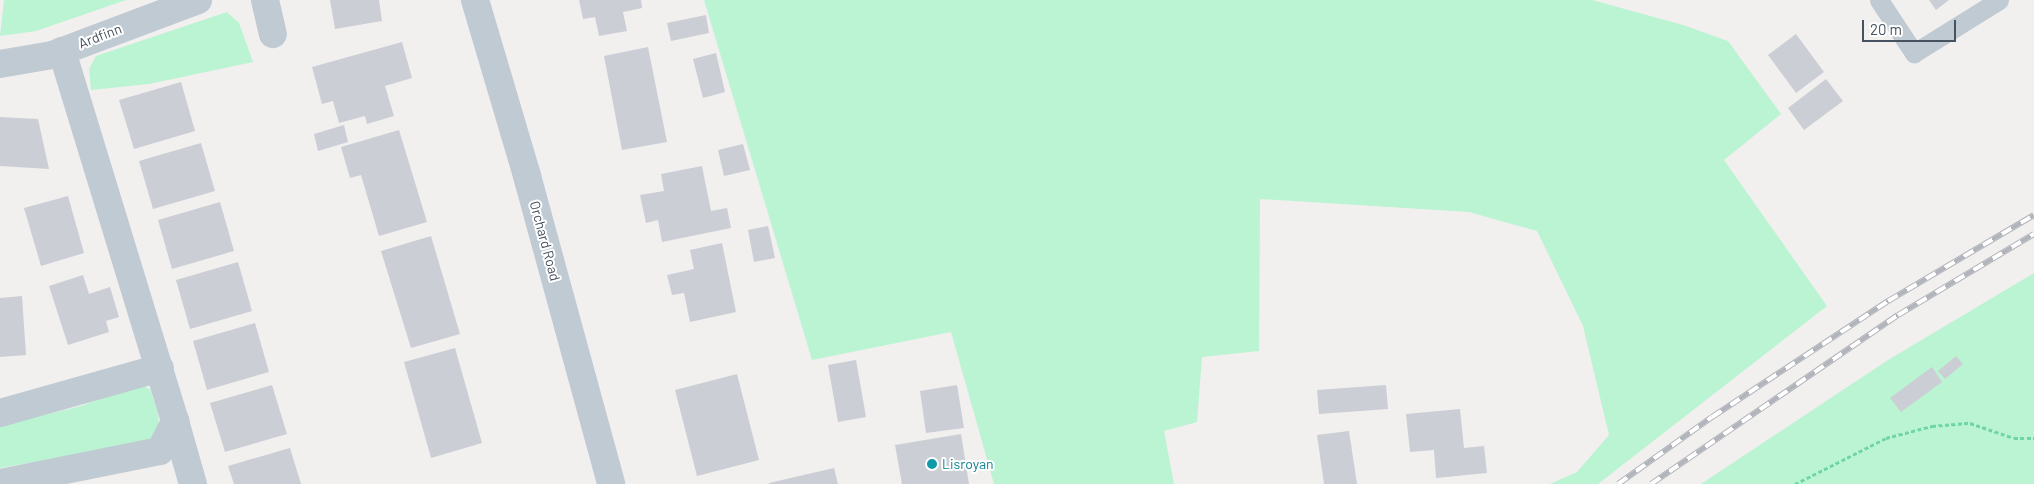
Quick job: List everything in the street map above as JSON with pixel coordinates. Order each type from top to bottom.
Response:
[{"type":"street","name":"Ardfinn","points":[[0,64],[20,63],[62,51],[198,0]]},
{"type":"street","points":[[265,0],[273,34]]},
{"type":"street","name":"Orchard Road","points":[[475,0],[527,176],[610,484]]},
{"type":"street","points":[[62,51],[160,368],[193,484]]},
{"type":"street","points":[[0,413],[160,368]]},
{"type":"street","points":[[0,483],[160,451],[174,421]]},
{"type":"lane","points":[[1879,0],[1914,54],[1999,0]]},
{"type":"path","points":[[1795,484],[1886,438],[1932,426],[1970,423],[2014,438],[2034,438]]},
{"type":"green space","points":[[4,0],[126,0],[36,31],[0,36]]},
{"type":"green space","points":[[704,0],[1592,0],[1683,25],[1728,41],[1781,114],[1724,160],[1827,306],[1598,484],[1550,484],[1577,472],[1609,435],[1583,326],[1537,231],[1469,212],[1260,199],[1259,351],[1202,357],[1197,422],[1164,431],[1174,484],[994,484],[951,332],[812,360]]},
{"type":"green space","points":[[227,12],[239,23],[253,62],[149,84],[91,90],[89,69],[96,56]]},
{"type":"green space","points":[[2034,273],[2034,484],[1701,484],[1888,360]]},
{"type":"green space","points":[[139,384],[150,389],[158,413],[159,426],[154,437],[147,442],[0,468],[0,426],[81,406]]},
{"type":"building","points":[[330,0],[379,0],[382,21],[335,29]]},
{"type":"building","points":[[579,0],[641,0],[642,8],[623,12],[627,31],[599,36],[595,17],[583,19]]},
{"type":"building","points":[[1929,0],[1949,0],[1936,10]]},
{"type":"building","points":[[706,15],[709,33],[671,41],[667,23]]},
{"type":"building","points":[[1796,34],[1824,72],[1796,93],[1768,55]]},
{"type":"building","points":[[402,42],[412,78],[385,86],[394,116],[367,124],[365,116],[339,123],[333,101],[322,104],[312,67]]},
{"type":"building","points":[[648,47],[667,142],[622,150],[604,56]]},
{"type":"building","points":[[716,53],[725,92],[703,98],[693,59]]},
{"type":"building","points":[[1826,79],[1843,101],[1804,130],[1788,108]]},
{"type":"building","points":[[181,82],[195,131],[134,149],[119,100]]},
{"type":"building","points":[[0,117],[38,119],[49,169],[0,166]]},
{"type":"building","points":[[344,125],[348,142],[318,151],[314,134]]},
{"type":"building","points":[[399,130],[427,222],[379,236],[361,175],[350,178],[341,147]]},
{"type":"building","points":[[201,143],[215,191],[153,209],[139,161]]},
{"type":"building","points":[[743,144],[750,170],[724,176],[718,150]]},
{"type":"building","points":[[702,166],[711,211],[727,208],[731,228],[662,242],[658,220],[646,223],[640,195],[664,191],[661,174]]},
{"type":"building","points":[[68,196],[84,253],[41,266],[24,208]]},
{"type":"building","points":[[220,202],[234,251],[172,269],[158,220]]},
{"type":"building","points":[[768,226],[775,258],[754,262],[748,230]]},
{"type":"building","points":[[431,236],[460,334],[411,348],[381,251]]},
{"type":"building","points":[[722,243],[736,312],[690,322],[684,293],[672,295],[667,275],[694,269],[690,250]]},
{"type":"building","points":[[238,262],[252,311],[190,329],[176,280]]},
{"type":"building","points":[[83,275],[89,294],[110,287],[119,317],[106,321],[109,332],[68,345],[49,286]]},
{"type":"building","points":[[22,296],[26,355],[0,357],[0,298]]},
{"type":"building","points":[[255,323],[269,372],[207,390],[193,341]]},
{"type":"building","points":[[455,348],[482,443],[431,458],[404,362]]},
{"type":"building","points":[[1956,356],[1963,364],[1945,379],[1938,371]]},
{"type":"building","points":[[856,360],[866,417],[838,422],[828,365]]},
{"type":"building","points":[[1932,367],[1942,382],[1901,412],[1890,398]]},
{"type":"building","points":[[737,374],[759,460],[697,476],[675,390]]},
{"type":"building","points":[[272,385],[287,434],[225,452],[210,403]]},
{"type":"building","points":[[957,385],[964,428],[926,433],[920,391]]},
{"type":"building","points":[[1386,385],[1388,409],[1319,414],[1317,390]]},
{"type":"building","points":[[1460,409],[1464,448],[1484,446],[1487,473],[1436,478],[1434,450],[1410,452],[1406,414]]},
{"type":"building","points":[[1349,431],[1357,484],[1324,484],[1317,435]]},
{"type":"building","name":"Lisroyan","points":[[961,434],[969,484],[902,484],[895,445]]},
{"type":"building","points":[[290,448],[301,484],[234,484],[228,466]]},
{"type":"building","points":[[834,468],[838,484],[769,484],[769,483]]},
{"type":"railway","points":[[1618,484],[1712,417],[1888,301],[2034,215]]},
{"type":"railway","points":[[1651,484],[1898,315],[2034,234]]},
{"type":"place","name":"Lisroyan","points":[[932,464]]}]
